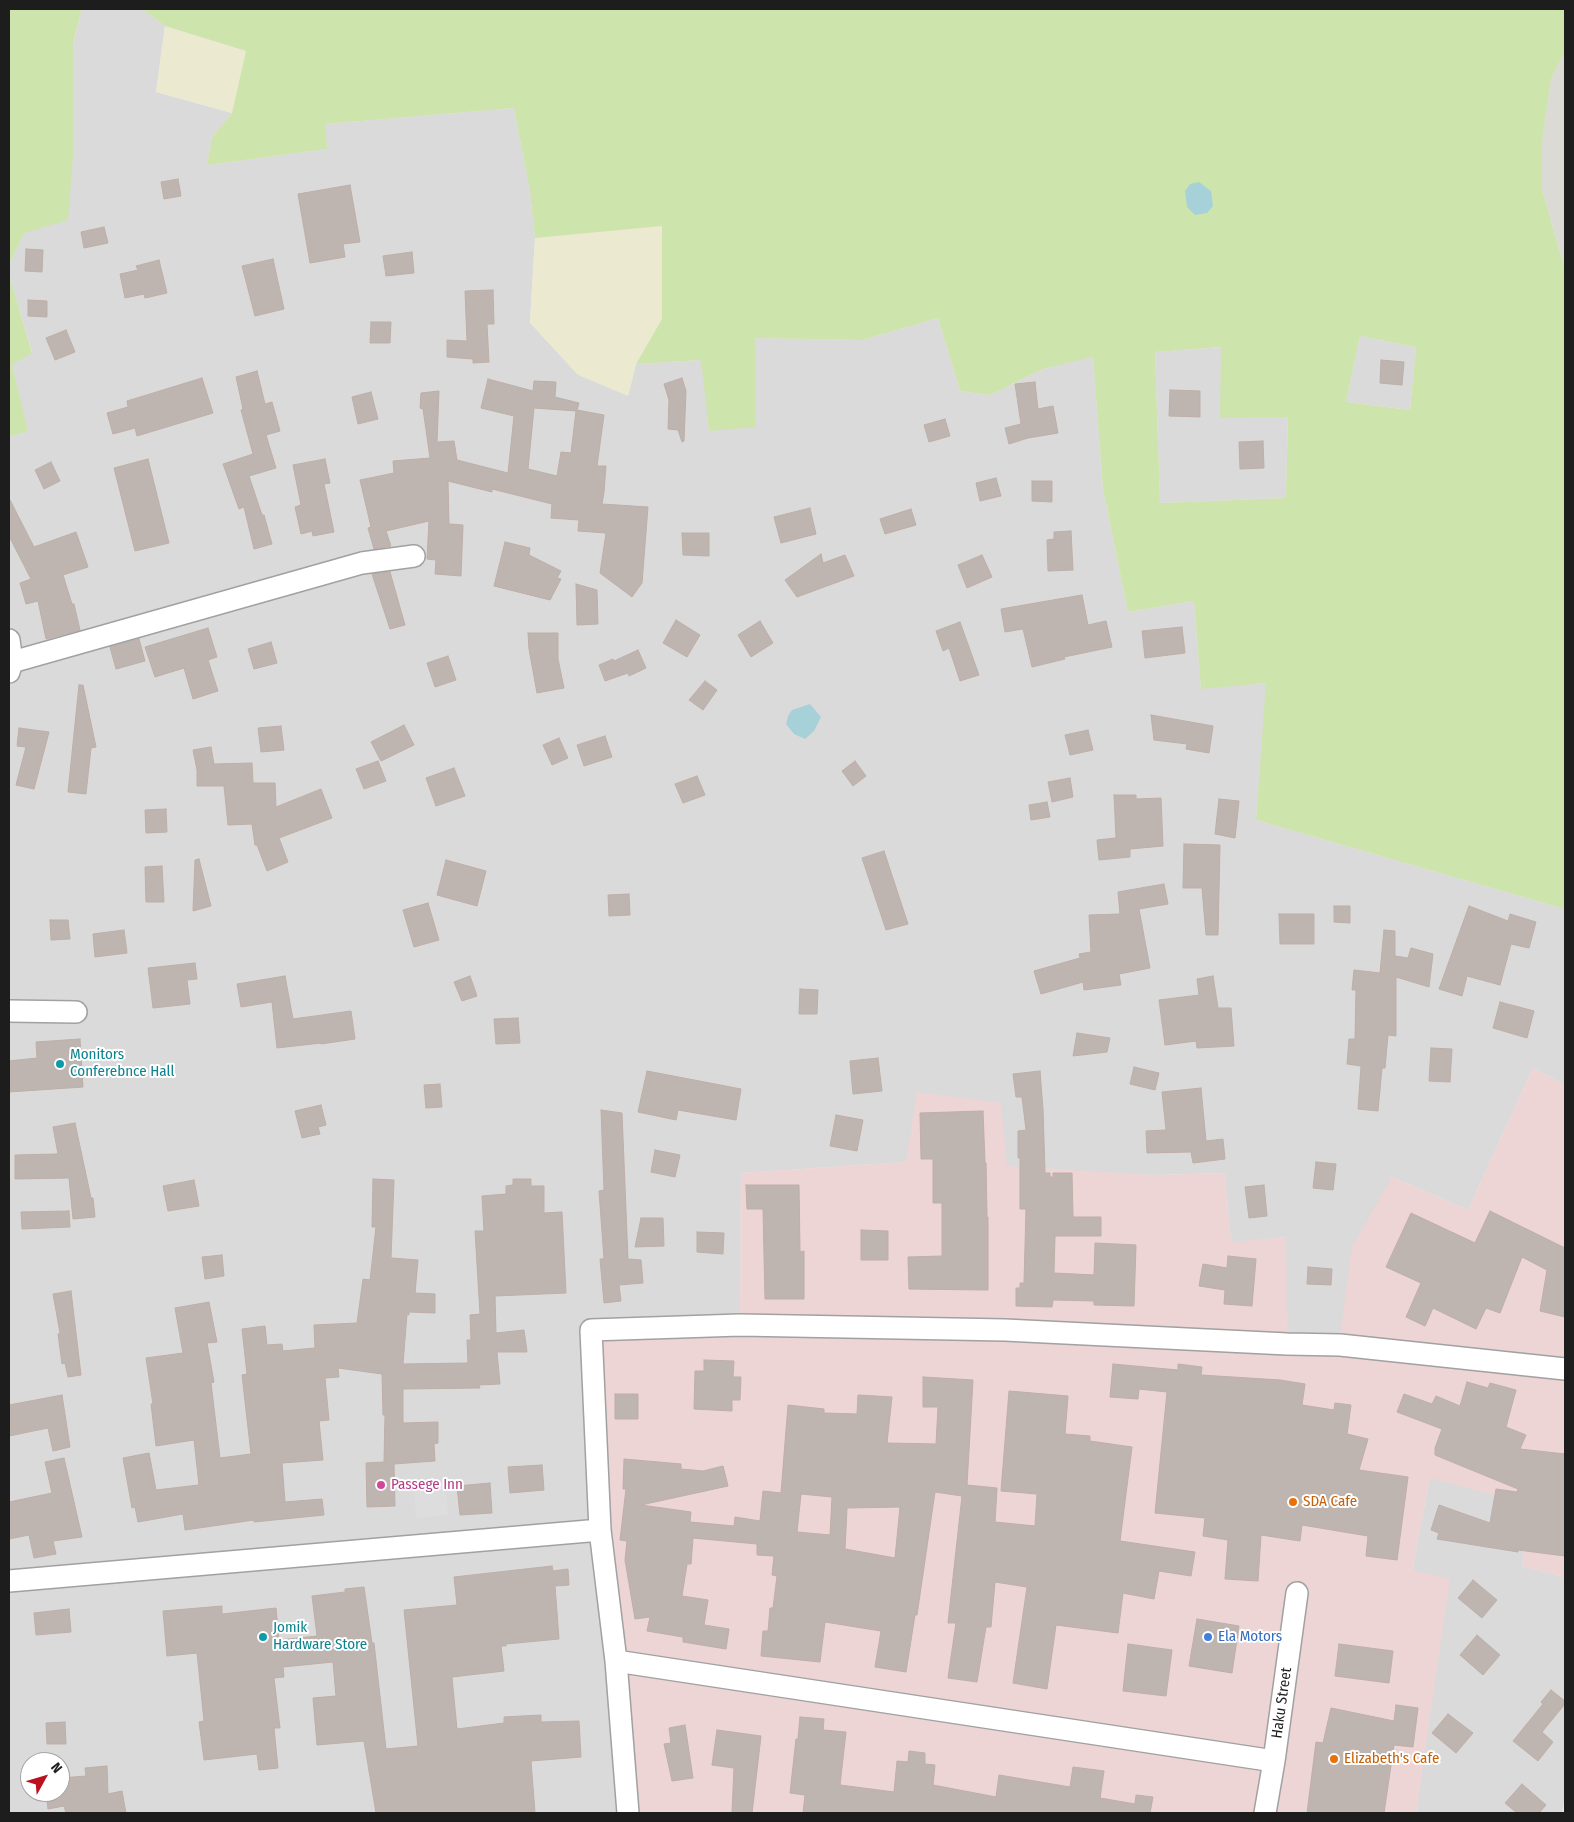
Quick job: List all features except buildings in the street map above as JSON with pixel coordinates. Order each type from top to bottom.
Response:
[{"type":"street","points":[[9,640],[10,667],[362,563],[414,556]]},
{"type":"street","points":[[9,1011],[76,1012]]},
{"type":"street","points":[[628,1813],[616,1661],[600,1530],[591,1330],[740,1325],[1005,1330],[1277,1343],[1340,1344],[1565,1369]]},
{"type":"street","points":[[9,1581],[600,1530]]},
{"type":"street","name":"Haku Street","points":[[1265,1813],[1274,1761],[1296,1593]]},
{"type":"street","points":[[616,1661],[1274,1761]]},
{"type":"shaded area","points":[[82,9],[142,9],[165,26],[156,92],[232,113],[212,137],[207,165],[326,149],[325,124],[514,108],[530,192],[535,238],[530,323],[628,396],[636,364],[701,360],[755,427],[755,338],[862,340],[938,318],[960,391],[990,395],[1043,369],[1093,356],[1103,489],[1128,612],[1194,601],[1201,688],[1267,683],[1256,820],[1565,909],[1565,1085],[1533,1068],[1468,1210],[1392,1177],[1340,1345],[1287,1344],[1285,1237],[1231,1243],[1225,1173],[1153,1175],[906,1162],[741,1173],[740,1325],[628,1813],[9,1813],[9,437],[27,431],[12,365],[32,352],[9,274],[9,265],[24,233]]},
{"type":"shaded area","points":[[1565,51],[1565,270],[1542,189],[1542,142],[1551,79]]},
{"type":"shaded area","points":[[1360,336],[1416,347],[1410,410],[1346,402]]},
{"type":"shaded area","points":[[1221,347],[1288,416],[1286,498],[1160,503],[1155,352]]},
{"type":"shaded area","points":[[1533,1068],[1565,1085],[1565,1577],[1522,1566],[1528,1530],[1521,1502],[1430,1478],[1412,1570],[1450,1579],[1416,1813],[628,1813],[591,1330],[740,1325],[741,1173],[906,1162],[917,1092],[1001,1103],[1007,1166],[1153,1175],[1225,1173],[1231,1242],[1286,1237],[1287,1343],[1339,1345],[1352,1247],[1392,1177],[1468,1210]]},
{"type":"shaded area","points":[[1430,1477],[1522,1502],[1528,1530],[1522,1566],[1565,1577],[1565,1798],[1562,1813],[1416,1813],[1449,1579],[1412,1571]]},
{"type":"shaded area","points":[[414,1483],[445,1484],[448,1515],[416,1518]]},
{"type":"green space","points":[[9,9],[82,9],[73,43],[73,157],[68,220],[24,233],[9,265]]},
{"type":"green space","points":[[142,9],[1565,9],[1565,51],[1551,79],[1542,142],[1542,189],[1565,270],[1565,909],[1256,820],[1266,683],[1201,689],[1194,601],[1128,612],[1103,489],[1093,357],[1043,369],[990,395],[960,391],[938,318],[862,340],[755,338],[755,427],[709,431],[701,360],[636,364],[662,319],[662,226],[535,238],[530,192],[514,108],[325,124],[327,149],[207,165],[212,137],[232,113],[246,51],[165,26]],"holes":[[[1360,336],[1416,347],[1410,410],[1346,402]],[[1221,347],[1220,418],[1288,417],[1286,498],[1160,503],[1155,352]]]},
{"type":"green space","points":[[165,26],[246,51],[232,113],[156,92]]},
{"type":"green space","points":[[662,225],[662,319],[636,364],[628,396],[578,375],[530,323],[535,238]]},
{"type":"green space","points":[[9,274],[32,353],[12,365],[28,431],[9,437]]},
{"type":"water","points":[[1199,182],[1211,191],[1213,206],[1207,213],[1195,215],[1187,207],[1185,191],[1190,184]]},
{"type":"water","points":[[810,704],[821,717],[814,731],[805,739],[794,734],[786,724],[792,710]]},
{"type":"place","name":"Monitors Conferebnce Hall","points":[[60,1064]]},
{"type":"place","name":"Passege Inn","points":[[381,1485]]},
{"type":"place","name":"SDA Cafe","points":[[1293,1502]]},
{"type":"place","name":"Jomik Hardware Store","points":[[263,1637]]},
{"type":"place","name":"Ela Motors","points":[[1208,1637]]},
{"type":"place","name":"Elizabeth's Cafe","points":[[1334,1759]]}]
